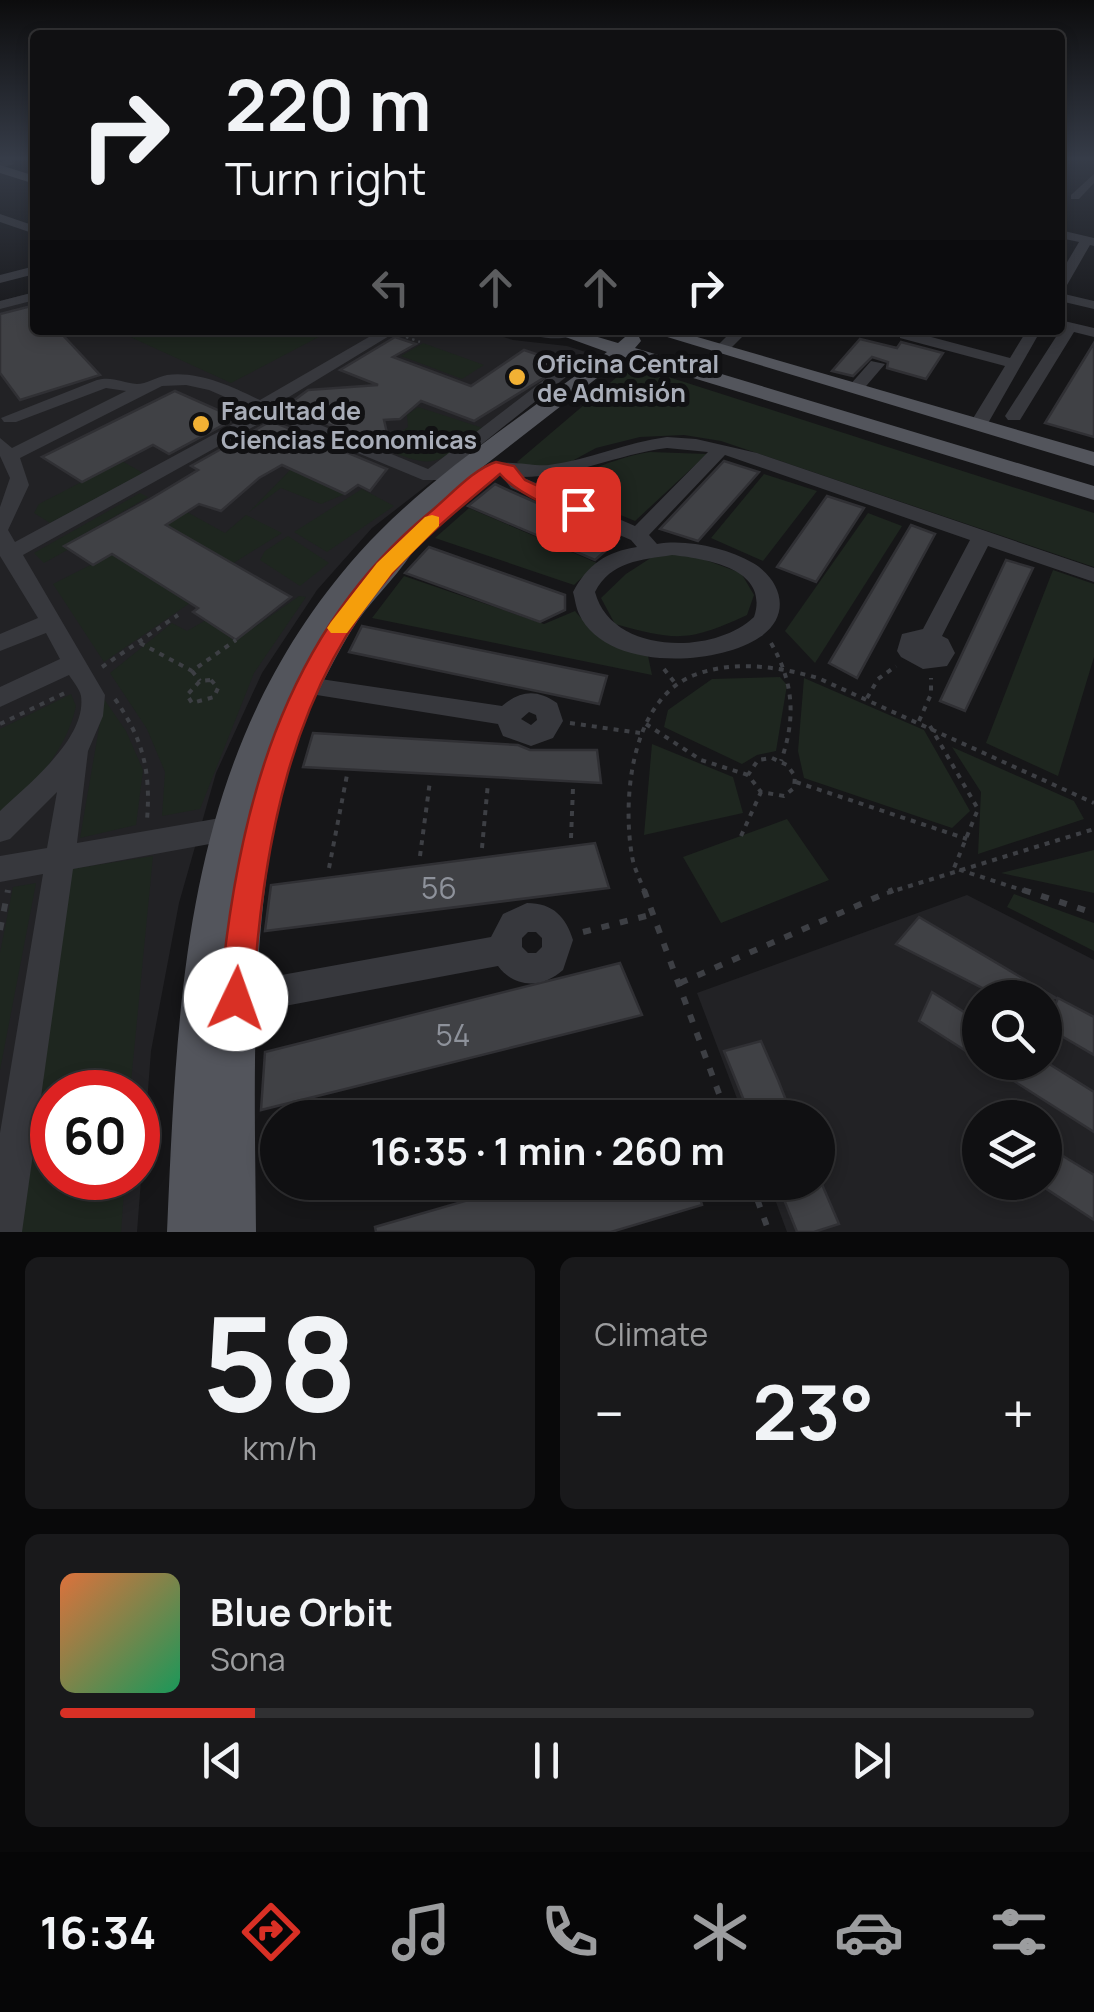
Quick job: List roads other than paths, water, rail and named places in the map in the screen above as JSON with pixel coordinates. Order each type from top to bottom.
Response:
[{"type":"main road","points":[[581,335],[721,350],[1094,459]]},
{"type":"main road","points":[[612,335],[1088,489]]},
{"type":"main road","points":[[232,1232],[236,999],[243,914],[257,834],[281,744],[307,686],[339,627],[384,568],[427,526],[502,469],[638,344]]},
{"type":"main road","points":[[191,1232],[201,999],[211,910],[226,830],[257,732],[279,682],[320,616],[409,518],[638,344]]},
{"type":"street","points":[[0,218],[30,228]]},
{"type":"street","points":[[0,238],[30,230]]},
{"type":"street","points":[[1065,235],[1090,242],[1065,279]]},
{"type":"street","points":[[0,280],[30,271]]},
{"type":"street","points":[[1065,289],[1094,305]]},
{"type":"street","points":[[0,305],[30,297]]},
{"type":"street","points":[[1065,325],[1094,333]]},
{"type":"street","points":[[3,538],[266,409],[384,335]]},
{"type":"street","points":[[721,350],[737,335]]},
{"type":"street","points":[[905,335],[1014,364]]},
{"type":"street","points":[[978,425],[1031,335]]},
{"type":"street","points":[[1014,416],[1059,335]]},
{"type":"street","points":[[861,391],[882,367]]},
{"type":"street","points":[[3,1232],[57,858],[76,753],[85,735],[93,695],[3,538],[21,490],[21,477],[6,457],[141,390],[164,380],[186,378],[430,476],[559,376]]},
{"type":"street","points":[[10,418],[102,383],[141,390]]},
{"type":"street","points":[[502,469],[551,474],[630,446],[656,442],[721,449],[1094,575]]},
{"type":"street","points":[[502,469],[518,484],[644,542],[706,551],[754,573],[765,585],[770,601],[767,616],[756,629],[710,647],[682,650],[635,646],[609,636],[585,607],[584,590],[590,576],[644,542],[721,449]]},
{"type":"street","points":[[924,652],[982,537]]},
{"type":"street","points":[[0,643],[50,622]]},
{"type":"street","points":[[0,698],[78,674]]},
{"type":"street","points":[[307,686],[507,716],[512,729],[524,735],[544,731],[550,721]]},
{"type":"street","points":[[0,830],[76,753]]},
{"type":"street","points":[[7,867],[226,830]]},
{"type":"street","points":[[236,999],[506,949],[516,964],[534,969],[556,955],[558,938]]},
{"type":"place","name":"Oficina Central de Admisión","points":[[517,377]]},
{"type":"place","name":"Facultad de Ciencias Economicas","points":[[201,424]]}]
